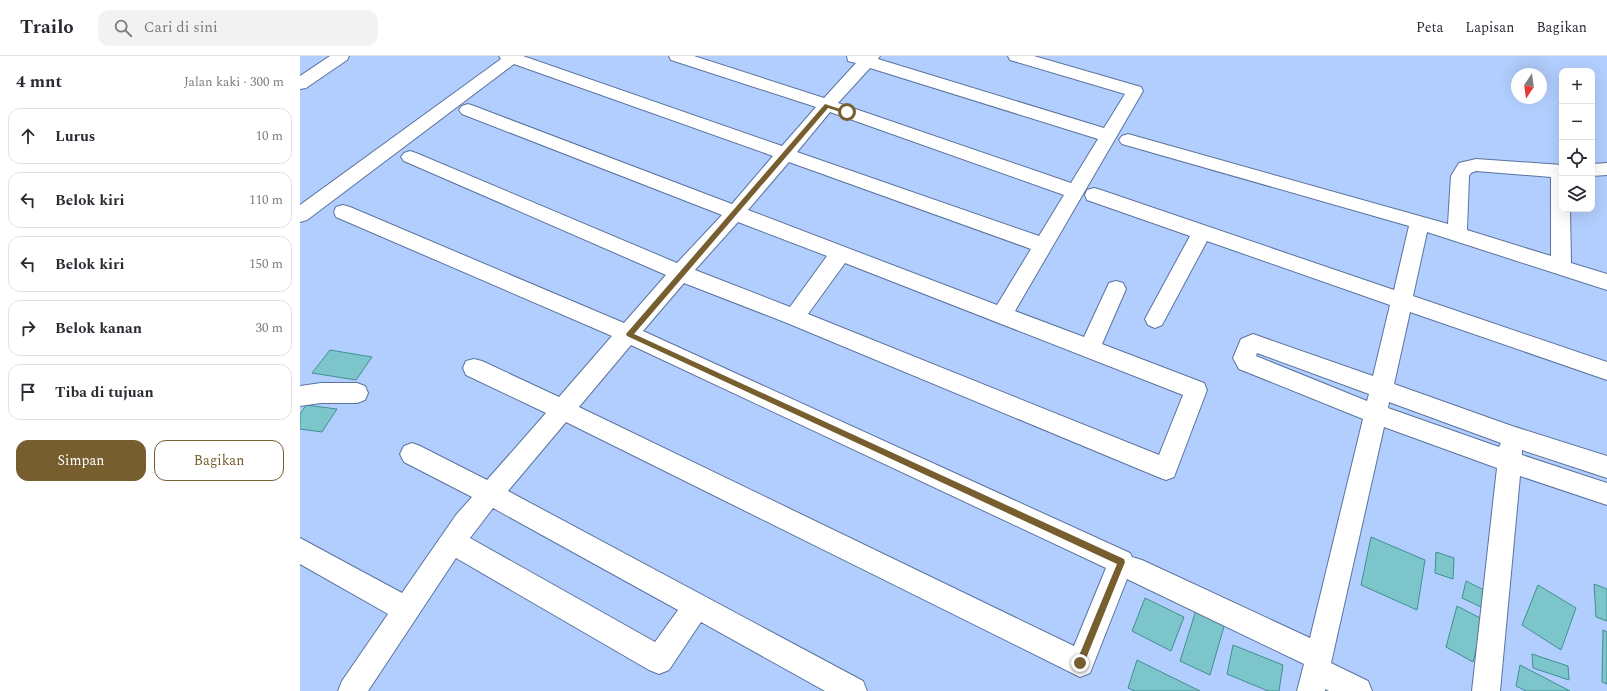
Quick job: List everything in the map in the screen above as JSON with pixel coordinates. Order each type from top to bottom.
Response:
[{"type":"street","points":[[300,84],[341,56]]},
{"type":"street","points":[[677,56],[827,105],[1085,194],[1202,232],[1607,371]]},
{"type":"street","points":[[1002,315],[1042,245],[1085,194],[1109,136],[1136,91],[1016,56]]},
{"type":"street","points":[[300,216],[512,57],[1042,245]]},
{"type":"street","points":[[352,691],[465,523],[564,410],[680,273],[786,154],[864,58],[1109,136]]},
{"type":"street","points":[[410,157],[680,273],[794,317],[1166,469],[1196,390],[468,110]]},
{"type":"street","points":[[1128,140],[1420,222],[1607,282]]},
{"type":"street","points":[[1457,234],[1460,176],[1465,168],[1476,166],[1559,171]]},
{"type":"street","points":[[1595,170],[1607,169]]},
{"type":"street","points":[[1561,176],[1561,267]]},
{"type":"street","points":[[343,212],[629,334],[1121,562],[1080,663],[564,410],[474,368]]},
{"type":"street","points":[[1315,673],[1420,222]]},
{"type":"street","points":[[1155,319],[1202,232]]},
{"type":"street","points":[[794,317],[841,253]]},
{"type":"street","points":[[1089,349],[1116,289]]},
{"type":"street","points":[[1607,467],[1512,436],[1253,344],[1249,345],[1244,358],[1247,362],[1375,414],[1510,462],[1607,494]]},
{"type":"street","points":[[300,396],[321,393],[357,393]]},
{"type":"street","points":[[1486,691],[1512,436]]},
{"type":"street","points":[[412,454],[490,494],[696,606],[823,684],[853,691]]},
{"type":"street","points":[[453,542],[659,660],[696,606]]},
{"type":"street","points":[[300,550],[406,609]]},
{"type":"street","points":[[1133,569],[1315,673],[1358,691]]},
{"type":"building","points":[[330,350],[372,357],[356,380],[312,373]]},
{"type":"building","points":[[306,405],[337,409],[322,432],[300,429],[300,414]]},
{"type":"building","points":[[1371,537],[1425,560],[1417,610],[1361,585]]},
{"type":"building","points":[[1436,552],[1454,558],[1453,579],[1435,573]]},
{"type":"building","points":[[1466,581],[1484,590],[1481,607],[1462,598]]},
{"type":"building","points":[[1594,584],[1607,589],[1607,621],[1596,617]]},
{"type":"building","points":[[1538,585],[1576,608],[1561,650],[1522,625]]},
{"type":"building","points":[[1145,598],[1184,617],[1171,651],[1132,631]]},
{"type":"building","points":[[1457,606],[1484,620],[1473,662],[1446,647]]},
{"type":"building","points":[[1196,610],[1225,623],[1210,675],[1180,661]]},
{"type":"building","points":[[1603,630],[1607,632],[1607,684],[1602,682]]},
{"type":"building","points":[[1233,645],[1283,665],[1279,691],[1268,691],[1227,674]]},
{"type":"building","points":[[1532,654],[1568,666],[1569,680],[1533,668]]},
{"type":"building","points":[[1137,660],[1200,691],[1135,691],[1128,688]]},
{"type":"building","points":[[1520,665],[1570,691],[1526,691],[1516,686]]},
{"type":"route","points":[[847,112],[827,105],[735,213],[680,273],[629,334],[1121,562],[1080,663]]}]
